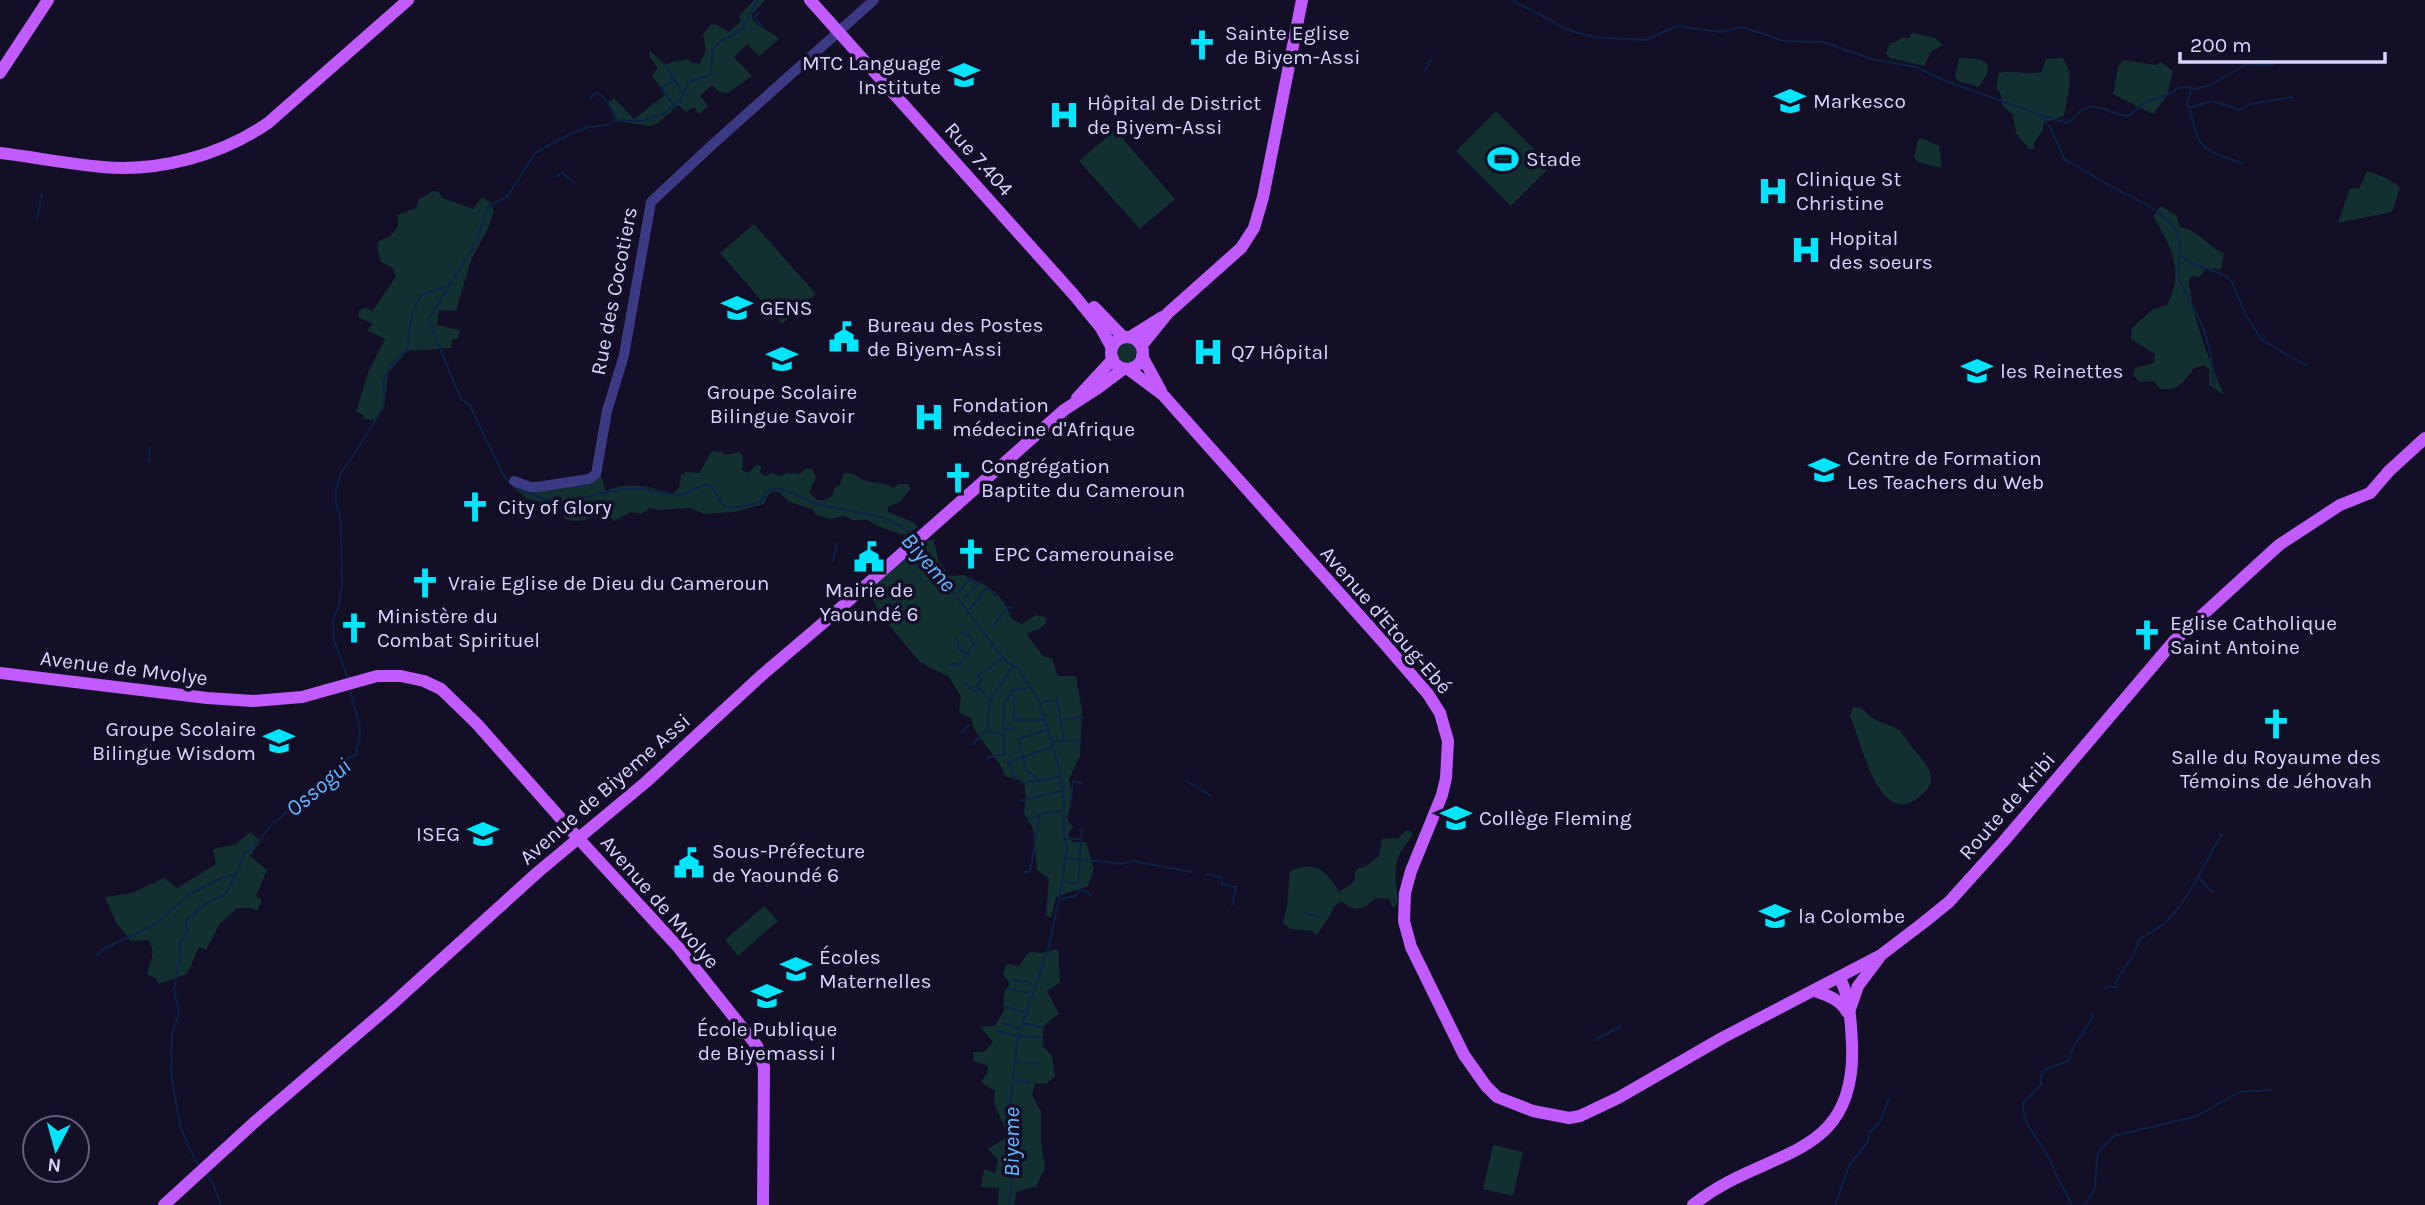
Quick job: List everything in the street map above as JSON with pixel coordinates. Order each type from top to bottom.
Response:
[{"type":"main road","points":[[0,62],[39,0]]},
{"type":"main road","points":[[0,74],[48,0]]},
{"type":"main road","points":[[0,145],[117,160],[148,159],[210,145],[240,131],[273,108],[397,0]]},
{"type":"main road","points":[[0,153],[118,168],[180,160],[226,147],[268,123],[408,0]]},
{"type":"main road","name":"Rue 7.404","points":[[810,0],[841,28],[1126,337]]},
{"type":"main road","points":[[821,0],[841,28]]},
{"type":"main road","points":[[1163,395],[1125,369],[1112,354],[1115,342],[1168,313],[1241,248],[1254,228],[1302,0]]},
{"type":"main road","name":"Rue 7.404","points":[[841,28],[1086,309],[1112,354]]},
{"type":"main road","points":[[1125,369],[1138,365],[1143,359],[1142,350],[1168,313]]},
{"type":"main road","points":[[1126,337],[1142,350],[1163,395]]},
{"type":"main road","name":"Avenue de Biyeme Assi","points":[[1073,404],[1112,354]]},
{"type":"main road","name":"Avenue de Biyeme Assi","points":[[164,1205],[578,838],[654,774],[762,675],[1073,404],[1125,369]]},
{"type":"main road","name":"Avenue d'Etoug-Ebé","points":[[1163,395],[1383,642],[1428,694],[1440,713],[1448,741],[1446,778],[1410,873],[1405,892],[1404,921],[1411,947],[1424,977],[1464,1055],[1497,1097],[1558,1117],[1580,1116],[1618,1098],[1722,1038],[1839,977]]},
{"type":"main road","name":"Route de Kribi","points":[[1839,977],[1881,955],[1949,902],[2039,801],[2174,641],[2279,545],[2340,505],[2370,493],[2389,471],[2425,438]]},
{"type":"main road","name":"Avenue de Mvolye","points":[[0,673],[253,701],[302,697],[377,676],[401,676],[424,681],[441,689],[477,724],[678,947],[757,1046],[764,1067],[763,1205]]},
{"type":"main road","points":[[1849,1016],[1858,985],[1881,955]]},
{"type":"main road","points":[[1693,1205],[1723,1184],[1806,1145],[1831,1125],[1841,1109],[1851,1083],[1853,1063],[1849,1016],[1843,984],[1839,977]]},
{"type":"main road","points":[[1815,991],[1845,1007],[1849,1016]]},
{"type":"street","name":"Rue des Cocotiers","points":[[514,481],[537,487],[589,479],[596,474],[607,411],[624,355],[651,202],[874,0]]},
{"type":"green space","points":[[754,0],[765,0],[752,15],[752,19],[779,39],[759,56],[747,44],[734,57],[752,76],[728,93],[719,92],[712,85],[700,96],[708,106],[699,114],[694,107],[686,112],[678,105],[651,126],[617,121],[607,103],[614,98],[634,119],[666,94],[652,76],[658,68],[649,56],[650,51],[665,65],[687,59],[700,64],[706,50],[703,34],[711,24],[730,31],[741,21],[739,16]]},
{"type":"green space","points":[[1909,34],[1935,38],[1943,45],[1931,52],[1924,66],[1890,58],[1886,54],[1890,43],[1902,37],[1909,38]]},
{"type":"green space","points":[[1959,58],[1978,59],[1988,64],[1987,74],[1979,87],[1958,81],[1955,76]]},
{"type":"green space","points":[[2063,58],[2069,71],[2070,83],[2064,116],[2044,122],[2034,149],[2029,149],[2016,133],[2013,115],[2002,105],[2001,95],[1996,88],[1999,73],[2041,72],[2046,59]]},
{"type":"green space","points":[[2123,60],[2156,65],[2161,62],[2173,71],[2167,95],[2153,114],[2113,94],[2118,67]]},
{"type":"green space","name":"Stade","points":[[1496,111],[1551,166],[1511,206],[1456,151]]},
{"type":"green space","points":[[1115,130],[1175,199],[1140,229],[1079,161]]},
{"type":"green space","points":[[1921,138],[1939,146],[1940,168],[1918,162],[1914,158],[1918,140]]},
{"type":"green space","points":[[2367,171],[2400,187],[2392,212],[2338,223],[2350,188],[2359,189]]},
{"type":"green space","points":[[433,191],[439,192],[442,198],[473,209],[482,197],[490,202],[494,211],[471,260],[456,311],[439,310],[437,325],[460,330],[458,339],[452,339],[451,348],[407,351],[388,373],[384,408],[376,420],[363,419],[364,415],[356,412],[368,373],[385,339],[367,330],[373,324],[358,317],[359,311],[365,308],[373,311],[396,276],[393,268],[381,262],[377,247],[379,241],[390,236],[398,227],[398,215],[416,208],[419,199]]},
{"type":"green space","points":[[2161,206],[2176,215],[2180,227],[2193,232],[2224,254],[2221,269],[2206,268],[2200,277],[2191,276],[2189,282],[2198,325],[2224,395],[2209,385],[2209,369],[2204,365],[2194,368],[2184,381],[2172,389],[2160,389],[2154,381],[2140,382],[2133,375],[2135,368],[2154,363],[2155,354],[2131,339],[2132,328],[2152,310],[2167,305],[2175,281],[2174,259],[2153,216]]},
{"type":"green space","points":[[754,224],[816,294],[782,324],[720,253]]},
{"type":"green space","points":[[1123,342],[1131,342],[1138,349],[1138,357],[1131,364],[1123,364],[1116,357],[1116,349]]},
{"type":"green space","points":[[712,451],[726,455],[739,452],[743,456],[742,470],[748,473],[757,465],[761,466],[760,472],[765,476],[773,473],[779,476],[799,474],[807,468],[813,470],[816,478],[809,492],[817,500],[832,496],[835,487],[840,485],[843,473],[854,474],[864,480],[893,488],[898,484],[908,484],[910,489],[900,502],[888,507],[888,512],[913,522],[918,527],[907,535],[880,527],[868,520],[853,520],[844,516],[831,519],[816,515],[812,509],[789,502],[780,493],[773,491],[764,504],[734,512],[705,514],[689,508],[650,508],[642,514],[631,512],[614,521],[604,512],[576,521],[565,519],[560,507],[528,499],[512,487],[591,484],[597,477],[602,477],[605,491],[622,486],[639,486],[672,494],[679,488],[681,475],[686,472],[699,473]]},
{"type":"green space","points":[[933,539],[939,561],[950,576],[965,575],[987,586],[1002,600],[1012,619],[1022,624],[1036,615],[1045,617],[1047,623],[1028,633],[1028,636],[1043,656],[1052,659],[1058,676],[1076,676],[1082,711],[1080,755],[1069,780],[1072,798],[1067,819],[1073,827],[1068,834],[1072,842],[1086,842],[1094,869],[1088,886],[1056,897],[1051,918],[1046,915],[1049,879],[1037,870],[1033,828],[1024,813],[1024,782],[1005,776],[997,760],[976,732],[971,718],[959,712],[961,697],[949,677],[921,663],[881,616],[872,599],[866,598],[866,594],[897,563]]},
{"type":"green space","points":[[1853,707],[1860,708],[1876,720],[1900,731],[1924,761],[1931,780],[1929,787],[1915,800],[1902,804],[1890,800],[1880,790],[1850,716]]},
{"type":"green space","points":[[1407,830],[1412,832],[1412,835],[1397,861],[1399,901],[1393,909],[1389,899],[1376,898],[1359,908],[1350,907],[1342,901],[1333,907],[1317,936],[1312,931],[1290,929],[1283,922],[1290,871],[1307,867],[1319,869],[1330,878],[1339,892],[1354,882],[1358,868],[1365,867],[1379,856],[1382,839],[1398,838]]},
{"type":"green space","points":[[250,832],[261,841],[250,856],[267,870],[256,896],[262,900],[257,911],[252,908],[237,908],[219,925],[206,950],[199,947],[187,974],[159,984],[156,978],[147,975],[153,952],[149,940],[130,941],[116,922],[105,897],[132,893],[164,878],[177,888],[216,864],[213,849],[236,844]]},
{"type":"green space","points":[[764,906],[778,921],[738,956],[725,940]]},
{"type":"green space","points":[[1058,949],[1060,982],[1047,991],[1059,1014],[1046,1024],[1043,1034],[1043,1046],[1052,1056],[1055,1076],[1046,1084],[1035,1083],[1032,1095],[1041,1112],[1041,1142],[1045,1168],[1036,1187],[1016,1192],[1014,1205],[998,1205],[999,1188],[981,1187],[984,1169],[995,1173],[998,1160],[988,1149],[1008,1136],[994,1103],[995,1091],[981,1082],[988,1072],[988,1066],[974,1061],[973,1052],[984,1052],[993,1042],[980,1027],[995,1026],[1004,1010],[1005,993],[1010,984],[1003,974],[1007,964],[1019,966],[1029,952],[1041,953]]},
{"type":"green space","points":[[1493,1145],[1523,1152],[1513,1196],[1483,1189]]},
{"type":"waterway","points":[[510,483],[504,476],[469,404],[462,400],[457,390],[429,321],[431,315],[476,243],[487,207],[508,196],[535,153],[589,127],[608,125],[617,120],[641,121],[665,113],[681,99],[689,82],[710,75],[713,49],[721,41],[743,29],[757,0]]},
{"type":"waterway","points":[[1512,0],[1568,30],[1594,37],[1646,40],[1676,26],[1720,32],[1742,27],[1784,41],[1823,42],[1871,59],[1916,67],[1946,81],[2038,114],[2050,127],[2065,160],[2154,209],[2172,224],[2179,239],[2180,280],[2199,317],[2206,338],[2214,386]]},
{"type":"waterway","points":[[759,12],[754,18],[761,25]]},
{"type":"waterway","points":[[1424,72],[1431,60]]},
{"type":"waterway","points":[[665,64],[682,93]]},
{"type":"waterway","points":[[2041,115],[2067,123],[2078,113],[2092,107],[2128,116],[2145,102],[2167,95],[2178,88],[2194,89],[2211,85],[2246,64],[2273,65]]},
{"type":"waterway","points":[[661,89],[673,80]]},
{"type":"waterway","points":[[661,89],[674,105]]},
{"type":"waterway","points":[[2191,90],[2187,104],[2198,138],[2206,148],[2218,155],[2243,163]]},
{"type":"waterway","points":[[590,98],[596,93],[601,95],[617,120]]},
{"type":"waterway","points":[[2189,108],[2212,101],[2240,110],[2250,104],[2292,97]]},
{"type":"waterway","points":[[556,177],[562,173],[576,184]]},
{"type":"waterway","points":[[37,219],[42,194]]},
{"type":"waterway","points":[[2182,256],[2191,263],[2231,280],[2246,315],[2262,340],[2307,366]]},
{"type":"waterway","name":"Ossogui","points":[[348,679],[334,640],[333,619],[339,606],[342,584],[341,523],[335,496],[340,474],[381,411],[385,398],[383,383],[389,367],[408,348],[413,314],[421,295],[451,285]]},
{"type":"waterway","points":[[149,461],[150,447]]},
{"type":"waterway","name":"Biyeme","points":[[514,487],[547,500],[563,502],[621,489],[646,489],[677,496],[704,485],[711,486],[724,505],[729,507],[761,502],[767,491],[776,489],[824,506],[880,517],[904,528],[913,537]]},
{"type":"waterway","points":[[833,561],[837,543]]},
{"type":"waterway","name":"Biyeme","points":[[918,545],[1005,661],[1018,669],[1038,699],[1058,764],[1064,802],[1064,835],[1067,848],[1059,899],[1048,949],[1018,1037],[1008,1123],[1014,1166],[1009,1205]]},
{"type":"waterway","points":[[958,593],[970,578],[978,585],[964,599]]},
{"type":"waterway","points":[[970,609],[987,588],[996,596]]},
{"type":"waterway","points":[[993,626],[1008,607],[1013,608]]},
{"type":"waterway","points":[[949,666],[953,663],[959,666],[974,643],[965,632],[961,634]]},
{"type":"waterway","points":[[956,639],[959,643],[957,646],[966,655]]},
{"type":"waterway","points":[[980,688],[977,685],[982,680],[978,676],[1003,658]]},
{"type":"waterway","points":[[987,730],[990,700],[1014,665]]},
{"type":"waterway","points":[[964,682],[976,692],[979,689]]},
{"type":"waterway","name":"Ossogui","points":[[199,1165],[180,1126],[171,1073],[172,1034],[179,1013],[174,989],[181,955],[180,943],[187,932],[186,921],[206,903],[224,895],[234,880],[244,854],[253,848],[272,824],[315,791],[343,761],[358,754],[356,749],[360,734],[350,688]]},
{"type":"waterway","points":[[1015,729],[1003,730],[1004,706],[1012,690],[1028,688]]},
{"type":"waterway","points":[[980,689],[990,700]]},
{"type":"waterway","points":[[1014,691],[1014,720],[1043,720]]},
{"type":"waterway","points":[[1057,700],[1064,741]]},
{"type":"waterway","points":[[1041,703],[1052,701]]},
{"type":"waterway","points":[[1061,720],[1083,717]]},
{"type":"waterway","points":[[961,733],[969,725]]},
{"type":"waterway","points":[[987,730],[1003,734],[1005,754],[987,758]]},
{"type":"waterway","points":[[1015,779],[1008,762],[1023,757],[1018,739],[1046,730]]},
{"type":"waterway","points":[[972,745],[986,731]]},
{"type":"waterway","points":[[1052,742],[1081,740]]},
{"type":"waterway","points":[[1041,780],[1027,771],[1023,757],[1051,747]]},
{"type":"waterway","points":[[1019,784],[1059,777]]},
{"type":"waterway","points":[[1070,806],[1073,781],[1082,783]]},
{"type":"waterway","points":[[1188,782],[1210,795]]},
{"type":"waterway","points":[[1020,801],[1061,791]]},
{"type":"waterway","points":[[1026,822],[1040,814],[1063,811]]},
{"type":"waterway","points":[[1024,872],[1030,872],[1040,814]]},
{"type":"waterway","points":[[1064,882],[1078,884],[1082,828]]},
{"type":"waterway","points":[[2166,922],[2190,891],[2222,834]]},
{"type":"waterway","points":[[1067,839],[1081,839]]},
{"type":"waterway","points":[[1068,858],[1123,864],[1132,861],[1192,872]]},
{"type":"waterway","points":[[1206,874],[1221,877],[1222,884],[1236,887],[1232,906]]},
{"type":"waterway","points":[[97,955],[154,925],[190,894],[222,878],[236,875]]},
{"type":"waterway","points":[[2199,878],[2212,892]]},
{"type":"waterway","points":[[1060,899],[1075,896],[1081,889],[1092,896]]},
{"type":"waterway","points":[[1305,913],[1319,917]]},
{"type":"waterway","points":[[2119,976],[2133,956],[2140,939],[2165,923]]},
{"type":"waterway","points":[[2105,988],[2117,988],[2119,977]]},
{"type":"waterway","points":[[1011,980],[1032,983]]},
{"type":"waterway","points":[[1008,989],[1029,993]]},
{"type":"waterway","points":[[1003,1006],[1023,1012]]},
{"type":"waterway","points":[[2053,1167],[2027,1123],[2023,1103],[2041,1085],[2041,1076],[2045,1070],[2068,1061],[2093,1013]]},
{"type":"waterway","points":[[1003,1023],[1018,1028]]},
{"type":"waterway","points":[[1024,1024],[1043,1027]]},
{"type":"waterway","points":[[1595,1040],[1620,1027]]},
{"type":"waterway","points":[[997,1031],[1016,1036]]},
{"type":"waterway","points":[[1020,1036],[1042,1038]]},
{"type":"waterway","points":[[1017,1062],[1039,1064]]},
{"type":"waterway","points":[[1016,1081],[1030,1082]]},
{"type":"waterway","points":[[2095,1187],[2099,1151],[2114,1136],[2197,1116],[2239,1092],[2271,1090]]},
{"type":"waterway","points":[[1835,1205],[1850,1164],[1867,1143],[1870,1132],[1880,1122],[1889,1099]]},
{"type":"waterway","points":[[2054,1170],[2072,1205]]},
{"type":"waterway","name":"Ossogui","points":[[207,1174],[221,1205]]},
{"type":"waterway","points":[[2082,1205],[2087,1202],[2095,1188]]},
{"type":"place","name":"Sainte Eglise de Biyem-Assi","points":[[1202,45]]},
{"type":"place","name":"MTC Language Institute","points":[[964,75]]},
{"type":"place","name":"Markesco","points":[[1790,101]]},
{"type":"place","name":"Hôpital de District de Biyem-Assi","points":[[1064,115]]},
{"type":"place","name":"Stade","points":[[1503,159]]},
{"type":"place","name":"Clinique St Christine","points":[[1773,191]]},
{"type":"place","name":"Hopital des soeurs","points":[[1806,250]]},
{"type":"place","name":"GENS","points":[[737,308]]},
{"type":"place","name":"Bureau des Postes de Biyem-Assi","points":[[844,337]]},
{"type":"place","name":"Q7 Hôpital","points":[[1208,352]]},
{"type":"place","name":"Groupe Scolaire Bilingue Savoir","points":[[782,359]]},
{"type":"place","name":"les Reinettes","points":[[1977,371]]},
{"type":"place","name":"Fondation médecine d'Afrique","points":[[929,417]]},
{"type":"place","name":"Centre de Formation Les Teachers du Web","points":[[1824,470]]},
{"type":"place","name":"Congrégation Baptite du Cameroun","points":[[958,478]]},
{"type":"place","name":"City of Glory","points":[[475,507]]},
{"type":"place","name":"EPC Camerounaise","points":[[971,554]]},
{"type":"place","name":"Mairie de Yaoundé 6","points":[[869,557]]},
{"type":"place","name":"Vraie Eglise de Dieu du Cameroun","points":[[425,583]]},
{"type":"place","name":"Ministère du Combat Spirituel","points":[[354,628]]},
{"type":"place","name":"Eglise Catholique Saint Antoine","points":[[2147,635]]},
{"type":"place","name":"Salle du Royaume des Témoins de Jéhovah","points":[[2276,724]]},
{"type":"place","name":"Groupe Scolaire Bilingue Wisdom","points":[[279,741]]},
{"type":"place","name":"Collège Fleming","points":[[1456,818]]},
{"type":"place","name":"ISEG","points":[[483,834]]},
{"type":"place","name":"Sous-Préfecture de Yaoundé 6","points":[[689,863]]},
{"type":"place","name":"la Colombe","points":[[1775,916]]},
{"type":"place","name":"Écoles Maternelles","points":[[796,969]]},
{"type":"place","name":"École Publique de Biyemassi I","points":[[767,996]]}]
